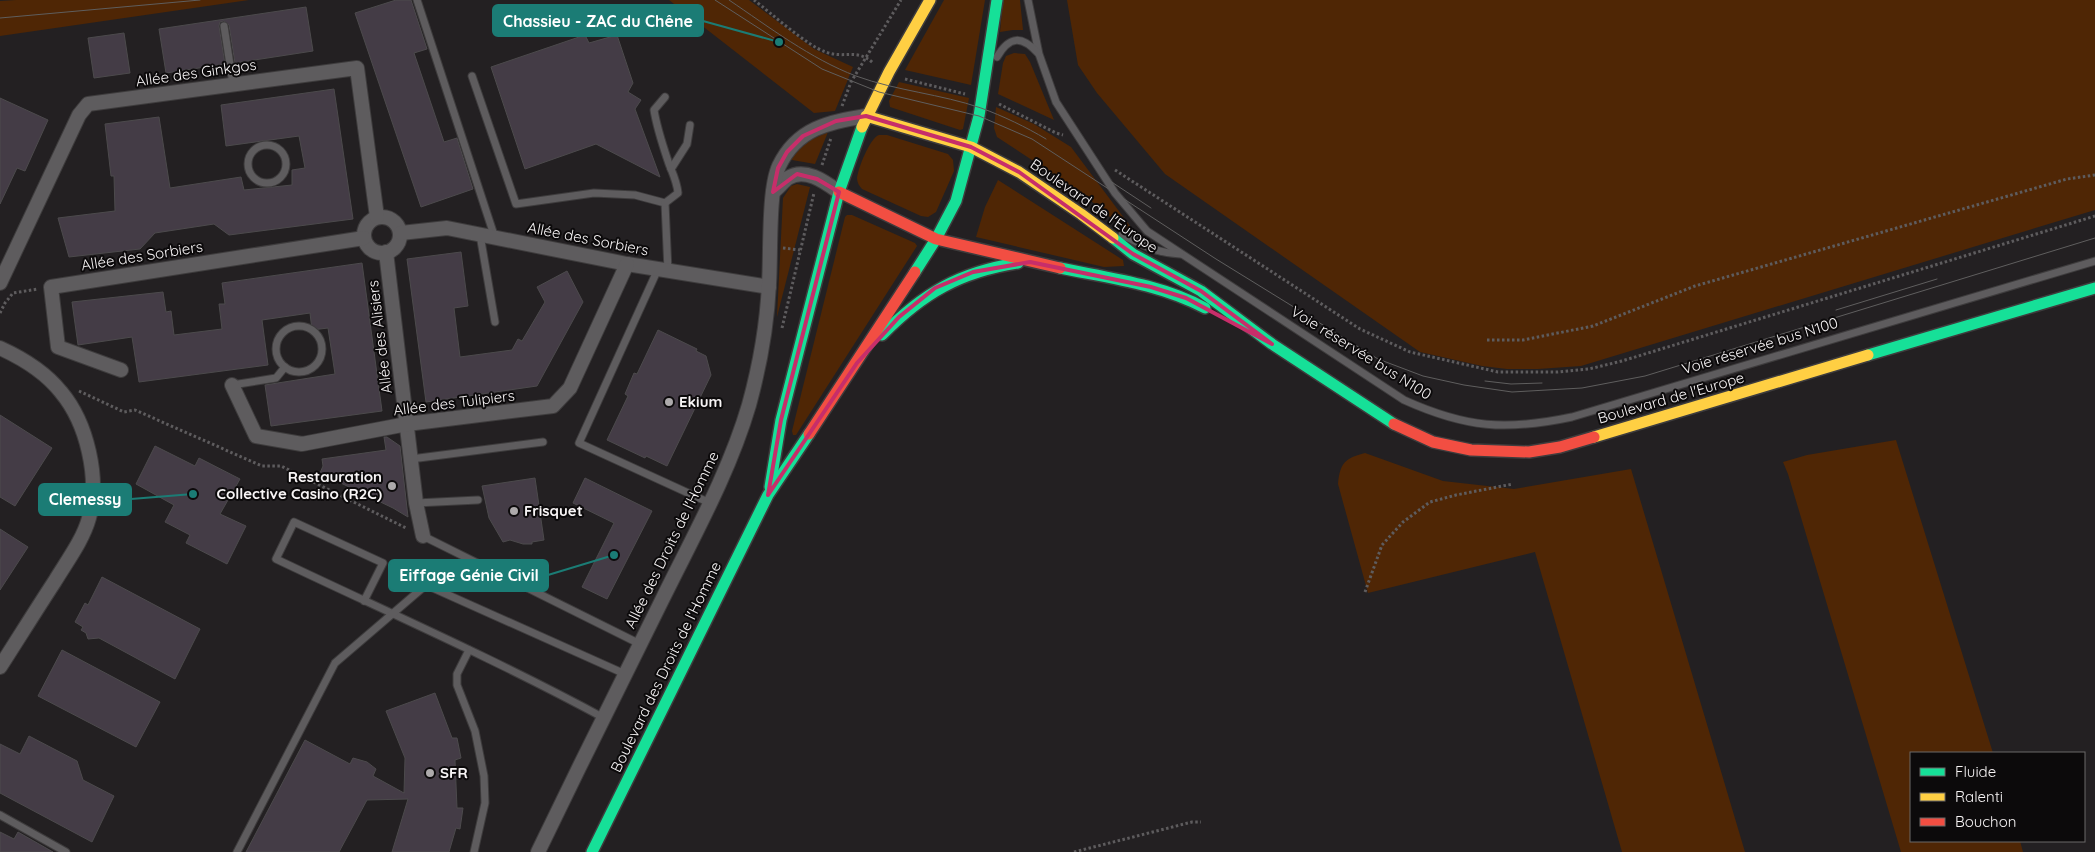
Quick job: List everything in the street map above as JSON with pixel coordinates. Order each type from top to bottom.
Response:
[{"type":"street","name":"Boulevard des Droits de l'Homme","points":[[768,495],[781,420],[839,192],[866,116],[930,0]]},
{"type":"street","name":"Boulevard des Droits de l'Homme","points":[[592,852],[768,495],[857,363],[936,239],[956,201],[983,98],[997,0]]},
{"type":"street","name":"Allée des Ginkgos","points":[[0,284],[79,115],[88,104],[357,68],[377,217]]},
{"type":"street","name":"Boulevard de l'Europe","points":[[866,116],[971,147],[1019,172],[1082,214],[1133,254],[1201,291],[1272,344],[1394,424],[1433,442],[1471,450],[1529,452],[1560,447],[2095,288]]},
{"type":"street","name":"Allée des Droits de l'Homme","points":[[538,852],[723,477],[748,406],[764,347],[774,192],[778,168],[787,152],[803,136],[817,127],[836,121],[866,116]]},
{"type":"street","points":[[774,192],[788,178],[797,174],[820,179],[839,192]]},
{"type":"street","name":"Boulevard de l'Europe","points":[[839,192],[936,239],[1030,262],[1151,287],[1186,298],[1272,344]]},
{"type":"street","points":[[377,217],[390,218],[397,223],[401,233],[396,246],[386,252],[379,253],[372,250],[364,238],[364,230],[368,222],[377,217]]},
{"type":"street","name":"Allée des Sorbiers","points":[[401,233],[448,228],[628,264],[769,288]]},
{"type":"street","name":"Allée des Sorbiers","points":[[51,287],[364,238]]},
{"type":"street","name":"Allée des Alisiers","points":[[386,252],[416,503],[422,536]]},
{"type":"street","name":"Boulevard de l'Europe","points":[[857,363],[899,317],[935,288],[973,272],[1000,265],[1030,262]]},
{"type":"street","name":"Allée des Tulipiers","points":[[232,385],[256,436],[302,444],[406,424],[554,406],[570,388],[628,264]]},
{"type":"street","points":[[51,287],[58,347],[120,370]]},
{"type":"street","points":[[0,344],[6,351],[38,370],[62,392],[79,422],[91,456],[93,483],[89,518],[76,547],[0,667]]},
{"type":"lane","points":[[417,0],[495,238]]},
{"type":"lane","name":"Voie réservée bus N100","points":[[1028,0],[1039,54],[1056,102],[1114,193],[1147,231],[1404,400],[1452,419],[1474,424],[1505,426],[1528,425],[1578,415],[2095,261]]},
{"type":"lane","points":[[224,26],[233,84]]},
{"type":"lane","points":[[986,74],[1003,46],[1010,42],[1025,41],[1039,54]]},
{"type":"lane","points":[[472,76],[516,204],[594,193],[635,195],[665,203]]},
{"type":"lane","points":[[665,97],[654,110],[657,128],[671,169],[677,179],[678,193],[665,203]]},
{"type":"lane","points":[[671,169],[687,144],[690,125]]},
{"type":"lane","points":[[260,145],[273,145],[286,158],[285,170],[276,180],[264,183],[253,177],[249,171],[248,158],[255,148],[260,145]]},
{"type":"lane","points":[[665,203],[663,270],[579,443],[710,503]]},
{"type":"lane","points":[[1082,214],[1146,247],[1163,253],[1180,254]]},
{"type":"lane","points":[[480,235],[495,322]]},
{"type":"lane","points":[[304,326],[311,329],[317,334],[322,347],[318,361],[308,370],[300,372],[285,367],[276,354],[278,338],[290,328],[304,326]]},
{"type":"lane","points":[[232,385],[276,378],[285,367]]},
{"type":"lane","points":[[411,459],[544,442]]},
{"type":"lane","points":[[416,503],[478,500]]},
{"type":"lane","points":[[364,601],[383,563],[294,522],[276,559],[364,601],[546,686],[604,718]]},
{"type":"lane","points":[[422,536],[640,644]]},
{"type":"lane","points":[[237,852],[335,662],[426,585],[625,674]]},
{"type":"lane","points":[[469,650],[457,674],[457,685],[474,731],[484,776],[485,803],[474,852]]},
{"type":"lane","points":[[0,815],[66,852]]},
{"type":"path","points":[[754,0],[816,48],[835,54],[856,54],[867,57],[878,66],[911,82],[983,98],[1014,110],[1056,133],[1080,138]]},
{"type":"path","points":[[867,57],[901,0]]},
{"type":"path","points":[[1111,165],[1116,171],[1360,329],[1410,352],[1498,372],[1558,372],[1589,369],[1622,361],[2095,216]]},
{"type":"path","points":[[1487,340],[1523,340],[1593,326],[1695,286],[2067,179],[2095,175]]},
{"type":"path","points":[[0,313],[13,293],[51,287]]},
{"type":"path","points":[[76,390],[124,412],[135,410],[262,466],[281,466],[422,536]]},
{"type":"path","points":[[1365,592],[1382,545],[1403,522],[1430,502],[1513,484]]},
{"type":"path","points":[[1074,852],[1192,822],[1201,822]]},
{"type":"highlighted area","points":[[866,116],[971,147],[1019,172],[1133,254],[1201,291],[1272,344],[1186,298],[1151,287],[1030,262],[973,272],[935,288],[899,317],[857,363],[768,495],[781,420],[839,192],[817,179],[797,174],[773,192],[778,168],[787,152],[803,136],[836,121]]},
{"type":"shaded area","points":[[249,0],[0,36],[0,1]]},
{"type":"shaded area","points":[[669,0],[749,0],[814,49],[853,67],[835,111],[814,113]]},
{"type":"shaded area","points":[[944,0],[985,0],[971,85],[905,70]]},
{"type":"shaded area","points":[[1003,0],[1020,0],[1023,30],[1000,32]]},
{"type":"shaded area","points":[[1067,0],[2095,0],[2095,210],[1581,366],[1507,369],[1482,366],[1420,352],[1165,174],[1097,93],[1078,65]]},
{"type":"shaded area","points":[[1014,53],[1025,54],[1030,62],[1054,120],[998,94],[1003,63],[1006,56]]},
{"type":"shaded area","points":[[899,82],[969,98],[963,129],[960,130],[890,107],[889,101]]},
{"type":"shaded area","points":[[996,107],[1034,124],[1071,147],[1136,234],[1131,235],[1082,193],[997,137],[994,128]]},
{"type":"shaded area","points":[[828,132],[815,164],[792,160],[791,157],[802,144]]},
{"type":"shaded area","points":[[879,135],[887,135],[948,154],[953,160],[954,171],[936,212],[928,217],[921,216],[860,187],[857,178],[862,161],[868,147]]},
{"type":"shaded area","points":[[998,180],[1123,260],[1124,266],[1104,267],[976,237],[985,207]]},
{"type":"shaded area","points":[[797,184],[810,187],[777,317],[783,198],[791,186]]},
{"type":"shaded area","points":[[847,215],[852,215],[915,243],[917,246],[796,435],[793,435],[792,431]]},
{"type":"shaded area","points":[[1896,440],[1993,752],[1910,752],[1910,842],[2020,842],[2023,852],[1901,852],[1783,462],[1807,455]]},
{"type":"shaded area","points":[[1365,453],[1443,481],[1514,489],[1631,469],[1745,852],[1622,852],[1535,552],[1368,593],[1338,484],[1340,471],[1345,462],[1348,459]]},
{"type":"building","points":[[396,0],[411,0],[427,49],[414,53],[444,142],[457,138],[473,189],[421,207],[355,13]]},
{"type":"building","points":[[306,7],[313,51],[235,63],[229,25],[224,21],[220,22],[219,26],[225,64],[166,73],[159,29]]},
{"type":"building","points":[[124,33],[130,73],[94,78],[88,38]]},
{"type":"building","points":[[585,35],[589,43],[617,35],[633,83],[628,92],[641,100],[635,109],[660,177],[596,144],[525,169],[491,67]]},
{"type":"building","points":[[334,89],[353,219],[229,235],[214,224],[155,233],[140,249],[69,257],[58,218],[115,211],[114,176],[111,176],[105,124],[159,117],[170,188],[241,177],[244,190],[292,185],[292,170],[305,168],[299,136],[226,146],[221,105]]},
{"type":"building","points":[[0,98],[48,120],[25,171],[17,168],[0,204]]},
{"type":"building","points":[[461,252],[468,306],[454,308],[460,357],[512,350],[518,339],[522,341],[545,302],[537,287],[567,271],[583,302],[537,386],[426,402],[407,259]]},
{"type":"building","points":[[362,263],[382,411],[271,426],[265,385],[335,374],[328,328],[312,330],[310,313],[262,320],[268,365],[139,382],[132,337],[78,345],[72,302],[163,292],[166,312],[171,311],[174,335],[222,329],[219,304],[225,304],[222,283]]},
{"type":"building","name":"Ekium","points":[[658,330],[697,349],[696,351],[706,356],[711,375],[667,466],[607,440],[628,396],[625,394],[634,373],[637,374]]},
{"type":"building","points":[[0,415],[52,448],[15,506],[0,497]]},
{"type":"building","points":[[384,437],[400,446],[408,517],[320,473],[323,466],[322,459],[386,450]]},
{"type":"building","points":[[155,446],[195,466],[199,458],[240,479],[220,514],[246,526],[227,564],[186,543],[190,535],[165,522],[174,505],[136,484]]},
{"type":"building","name":"Frisquet","points":[[535,478],[544,540],[532,542],[532,544],[523,544],[510,540],[503,542],[489,518],[482,486]]},
{"type":"building","points":[[585,478],[652,511],[607,599],[582,587],[614,523],[573,503]]},
{"type":"building","points":[[0,529],[28,547],[0,590]]},
{"type":"building","points":[[102,577],[200,629],[175,679],[99,638],[88,639],[86,633],[81,630],[83,627],[75,622],[85,603],[88,605]]},
{"type":"building","points":[[62,650],[160,702],[136,747],[38,696]]},
{"type":"building","points":[[435,693],[452,738],[457,738],[461,758],[455,760],[457,808],[463,808],[460,829],[456,828],[449,852],[392,852],[408,799],[367,800],[339,852],[246,852],[305,740],[350,764],[353,758],[367,762],[376,769],[373,776],[404,793],[405,758],[386,711]]},
{"type":"building","points":[[29,736],[77,761],[83,780],[114,796],[92,842],[0,793],[0,744],[20,754]]},
{"type":"building","points":[[0,832],[14,839],[18,832],[53,852],[0,852]]},
{"type":"tram line","points":[[0,18],[200,0]]},
{"type":"tram line","points":[[715,0],[822,69],[879,92],[979,116],[1032,139],[1216,259],[1378,359],[1423,376],[1464,385],[1512,392],[1582,388],[1645,376],[2095,238]]},
{"type":"tram line","points":[[729,0],[791,42],[839,69],[872,81],[981,108],[1014,122],[1046,139]]},
{"type":"tram line","points":[[1101,175],[1151,208]]},
{"type":"tram line","points":[[1836,310],[1937,279]]},
{"type":"tram line","points":[[1485,381],[1511,384],[1542,383]]},
{"type":"traffic: fast","points":[[915,272],[936,239],[956,201],[979,116],[997,0]]},
{"type":"traffic: fast","points":[[770,487],[781,420],[839,192],[862,127]]},
{"type":"traffic: fast","points":[[1113,238],[1133,254],[1201,291],[1272,344],[1394,424]]},
{"type":"traffic: fast","points":[[882,335],[912,307],[944,287],[978,272],[1018,263]]},
{"type":"traffic: fast","points":[[1060,268],[1152,287],[1205,308]]},
{"type":"traffic: fast","points":[[1868,355],[2095,288]]},
{"type":"traffic: fast","points":[[592,852],[768,495],[809,434]]},
{"type":"traffic: slow","points":[[862,127],[889,72],[930,0]]},
{"type":"traffic: slow","points":[[866,116],[971,147],[1019,172],[1113,238]]},
{"type":"traffic: slow","points":[[1594,437],[1868,355]]},
{"type":"traffic: jam","points":[[839,192],[936,239],[1060,268]]},
{"type":"traffic: jam","points":[[809,434],[915,272]]},
{"type":"traffic: jam","points":[[1394,424],[1433,442],[1471,450],[1529,452],[1560,447],[1594,437]]},
{"type":"place","name":"Chassieu - ZAC du Chêne","points":[[779,42]]},
{"type":"place","name":"Ekium","points":[[669,402]]},
{"type":"place","name":"Restauration Collective Casino (R2C)","points":[[392,486]]},
{"type":"place","name":"Clemessy","points":[[193,494]]},
{"type":"place","name":"Frisquet","points":[[514,511]]},
{"type":"place","name":"Eiffage Génie Civil","points":[[614,555]]},
{"type":"place","name":"SFR","points":[[430,773]]}]
